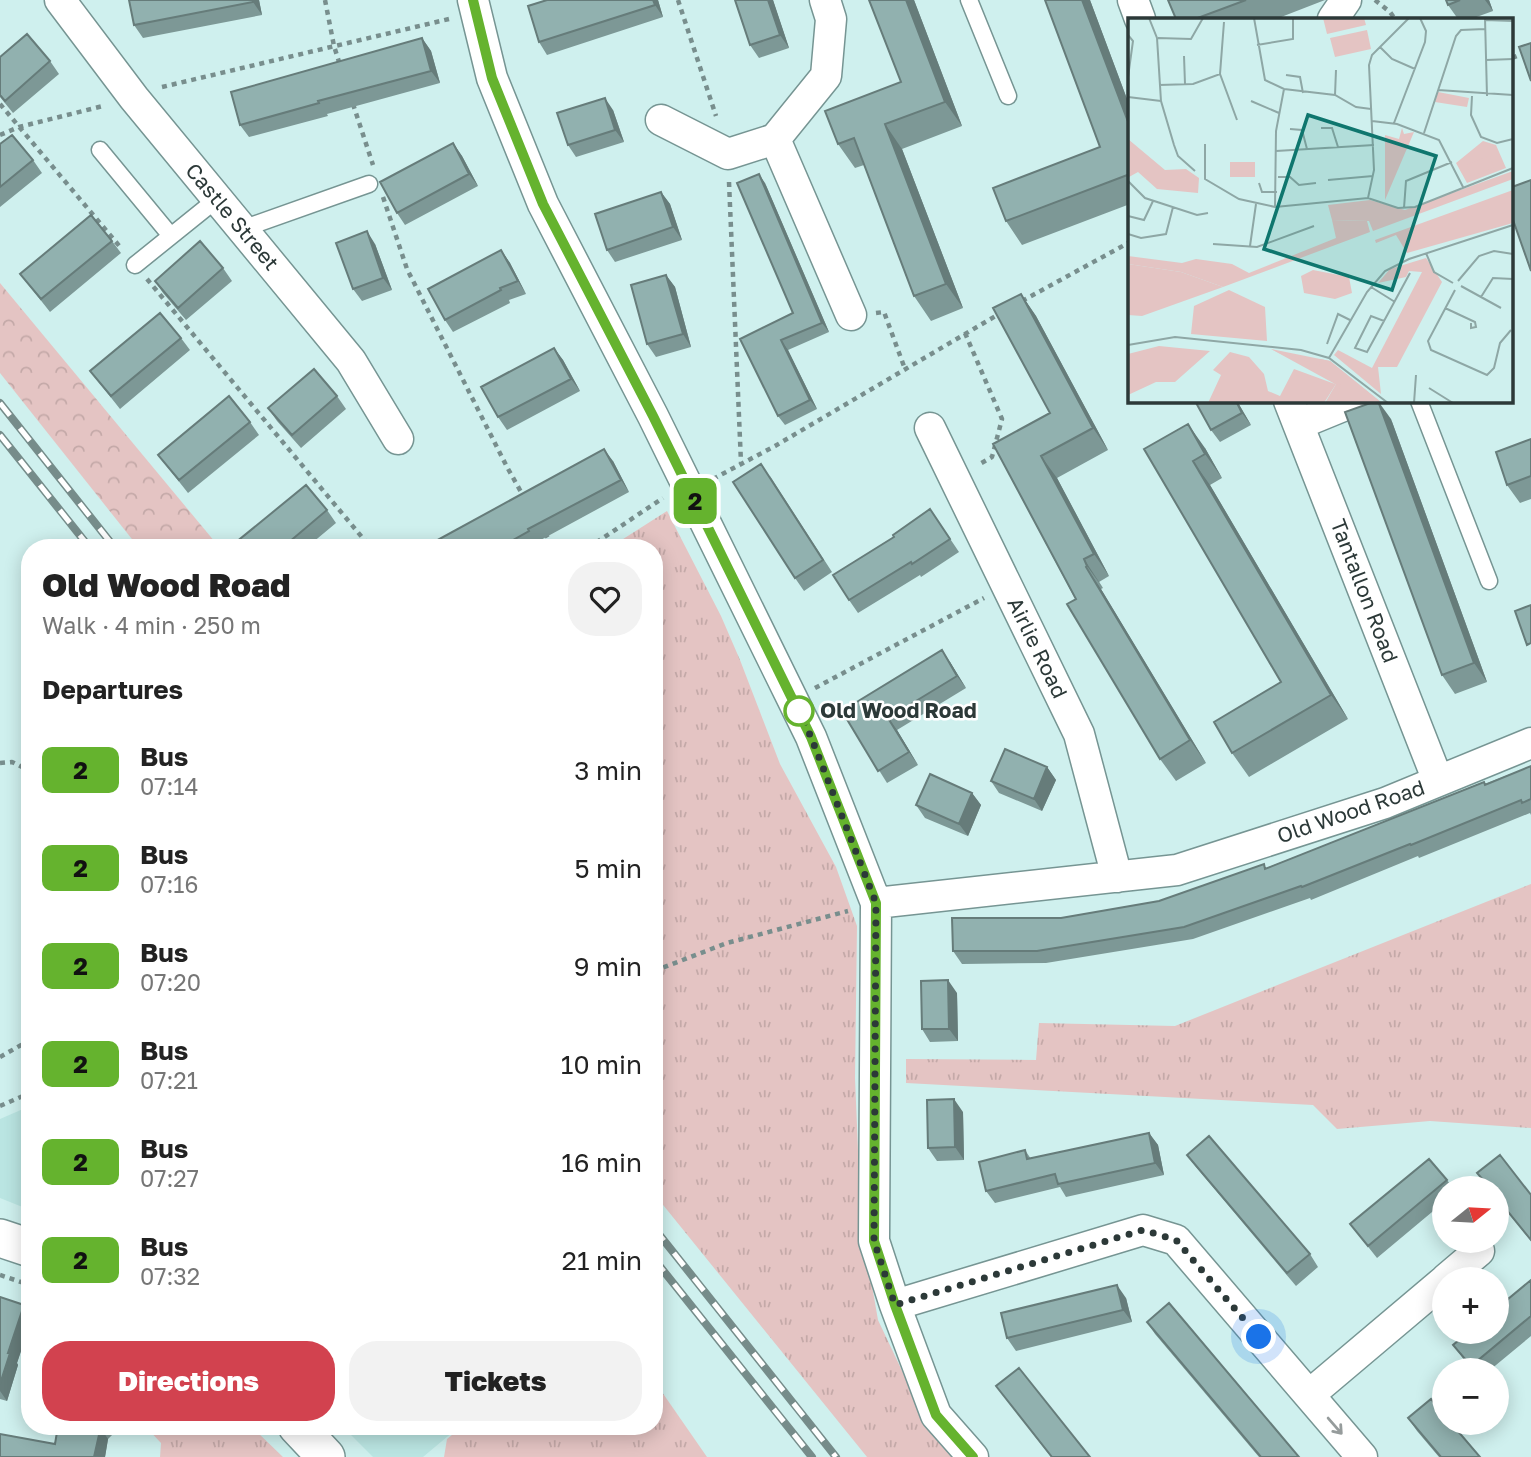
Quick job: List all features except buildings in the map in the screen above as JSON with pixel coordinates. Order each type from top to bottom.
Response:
[{"type":"street","name":"Castle Street","points":[[60,0],[134,98],[351,361],[398,439]]},
{"type":"street","points":[[661,120],[728,154],[775,139],[826,76],[831,19],[825,0]]},
{"type":"street","points":[[1133,0],[1140,18]]},
{"type":"street","points":[[1334,18],[1346,0]]},
{"type":"street","points":[[474,6],[492,78],[543,204],[653,416],[793,699],[811,737],[876,903],[874,1241],[936,1415],[973,1457]]},
{"type":"street","points":[[775,139],[851,315]]},
{"type":"street","points":[[1294,413],[1350,402]]},
{"type":"street","name":"Tantallon Road","points":[[1294,413],[1438,781]]},
{"type":"street","name":"Airlie Road","points":[[930,428],[1079,734],[1117,877]]},
{"type":"street","name":"Old Wood Road","points":[[876,903],[1177,870],[1385,803],[1531,743]]},
{"type":"street","points":[[895,1305],[1143,1230],[1176,1240],[1362,1457]]},
{"type":"street","points":[[0,1238],[21,1245]]},
{"type":"street","points":[[1460,1267],[1477,1253]]},
{"type":"street","points":[[1309,1395],[1432,1291]]},
{"type":"street","points":[[305,1435],[326,1457]]},
{"type":"lane","points":[[969,0],[1008,96]]},
{"type":"lane","points":[[100,150],[171,236]]},
{"type":"lane","points":[[242,229],[376,183]]},
{"type":"lane","points":[[135,265],[217,199]]},
{"type":"lane","points":[[1419,402],[1489,581]]},
{"type":"path","points":[[325,0],[342,72]]},
{"type":"path","points":[[678,0],[728,154],[741,464]]},
{"type":"path","points":[[1375,0],[1394,18]]},
{"type":"path","points":[[0,135],[19,127],[134,98],[165,86],[334,46],[474,6]]},
{"type":"path","points":[[1514,57],[1531,50]]},
{"type":"path","points":[[351,98],[376,183],[407,269],[527,502]]},
{"type":"path","points":[[0,104],[363,539]]},
{"type":"path","points":[[1012,307],[1128,243]]},
{"type":"path","points":[[851,315],[884,312],[905,369]]},
{"type":"path","points":[[602,539],[686,483],[712,479],[741,464],[1000,313]]},
{"type":"path","points":[[954,478],[992,457],[1002,419],[965,333]]},
{"type":"path","points":[[540,525],[549,539]]},
{"type":"path","points":[[793,699],[1006,585]]},
{"type":"path","points":[[0,764],[12,762],[21,766]]},
{"type":"path","points":[[663,968],[727,943],[876,903]]},
{"type":"path","points":[[0,1057],[21,1045]]},
{"type":"path","points":[[0,1106],[21,1097]]},
{"type":"shaded area","points":[[21,1110],[21,1206],[0,1198],[0,1119]]},
{"type":"shaded area","points":[[351,1435],[449,1435],[423,1457],[373,1457]]},
{"type":"green space","points":[[0,283],[213,539],[132,539],[0,373]]},
{"type":"green space","points":[[667,511],[721,616],[780,764],[836,867],[857,926],[855,1078],[861,1223],[878,1320],[922,1413],[958,1457],[867,1457],[663,1205],[663,539],[623,539]]},
{"type":"green space","points":[[1531,884],[1531,1128],[1430,1121],[1337,1129],[1313,1105],[906,1083],[906,1059],[1036,1060],[1039,1023],[1175,1026]]},
{"type":"green space","points":[[663,1394],[707,1457],[444,1457],[447,1439],[452,1435],[663,1435]]},
{"type":"green space","points":[[153,1435],[260,1435],[283,1457],[160,1457],[161,1443]]},
{"type":"railway","points":[[0,403],[108,539]]},
{"type":"railway","points":[[0,435],[83,539]]},
{"type":"railway","points":[[663,1239],[836,1457]]},
{"type":"railway","points":[[663,1270],[812,1457]]},
{"type":"bus line","name":"2","points":[[473,0],[492,78],[543,204],[653,416],[811,737],[876,903],[874,1241],[936,1415],[973,1457]]},
{"type":"place","name":"Old Wood Road","points":[[799,711]]},
{"type":"route","points":[[799,711],[876,903],[874,1241],[895,1305],[1143,1230],[1176,1240],[1259,1337]]}]
